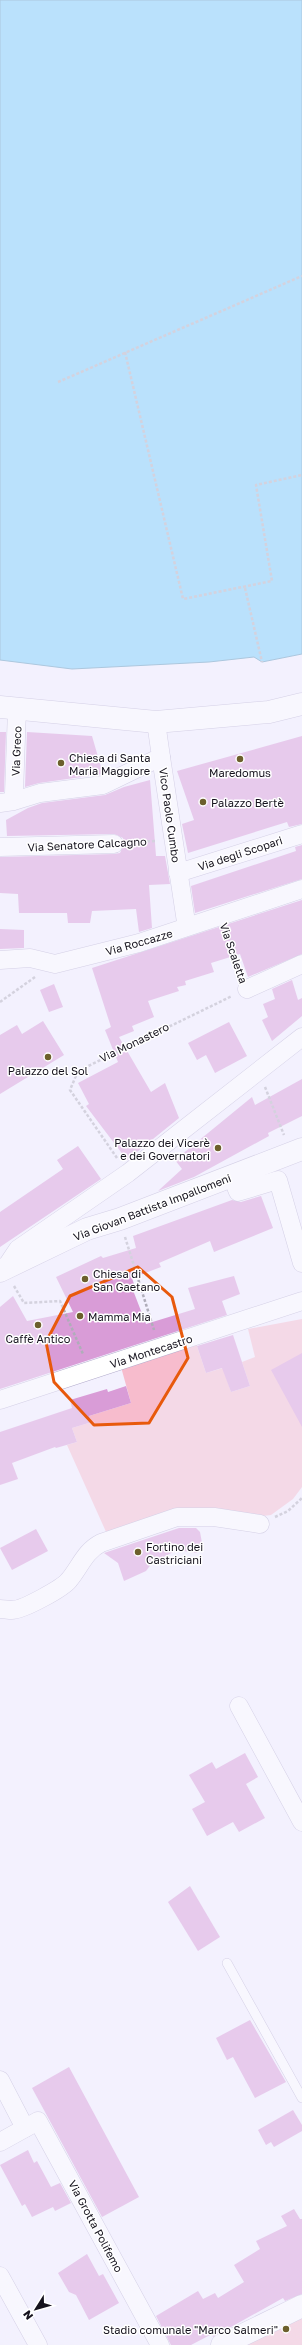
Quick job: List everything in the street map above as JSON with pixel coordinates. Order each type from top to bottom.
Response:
[{"type":"street","points":[[8,709],[156,722],[269,712],[302,704]]},
{"type":"street","name":"Via Greco","points":[[8,709],[14,792]]},
{"type":"street","name":"Vico Paolo Cumbo","points":[[156,722],[178,873]]},
{"type":"street","points":[[0,803],[14,801],[40,793],[103,785],[161,757]]},
{"type":"street","name":"Via degli Scopari","points":[[178,873],[302,834]]},
{"type":"street","name":"Via Senatore Calcagno","points":[[0,847],[114,844]]},
{"type":"street","points":[[178,873],[186,922]]},
{"type":"street","name":"Via Roccazze","points":[[0,960],[30,958],[55,964],[139,943],[302,889]]},
{"type":"street","points":[[247,989],[302,964]]},
{"type":"street","points":[[1,1272],[18,1249],[128,1173],[302,1037]]},
{"type":"street","name":"Via Giovan Battista Impallomeni","points":[[1,1272],[87,1229],[120,1219],[297,1152]]},
{"type":"street","points":[[232,1177],[238,1192],[278,1180],[302,1262]]},
{"type":"street","name":"Via Montecastro","points":[[0,1400],[302,1302]]},
{"type":"street","points":[[0,1609],[18,1609],[69,1581],[80,1563],[94,1546],[101,1542],[177,1516],[214,1517],[260,1524]]},
{"type":"street","points":[[239,1706],[302,1822]]},
{"type":"street","points":[[0,2080],[25,2128]]},
{"type":"street","name":"Via Grotta Polifemo","points":[[0,2142],[38,2121],[160,2345]]},
{"type":"street","points":[[0,2276],[38,2345]]},
{"type":"street","points":[[222,2345],[302,2306]]},
{"type":"lane","points":[[227,1962],[302,2098]]},
{"type":"path","points":[[58,382],[302,276]]},
{"type":"path","points":[[125,352],[183,599],[244,588],[272,581],[256,485],[302,475]]},
{"type":"path","points":[[244,588],[262,662]]},
{"type":"path","name":"Via Senatore Calcagno","points":[[114,844],[173,840]]},
{"type":"path","name":"Via Scaletta","points":[[221,916],[247,989]]},
{"type":"path","points":[[0,1002],[55,964]]},
{"type":"path","name":"Via Monastero","points":[[128,1173],[70,1090],[78,1071],[247,989]]},
{"type":"path","points":[[259,1072],[297,1152]]},
{"type":"path","points":[[120,1219],[159,1348]]},
{"type":"path","points":[[1,1272],[24,1303],[60,1301],[90,1371]]},
{"type":"path","points":[[260,1524],[288,1512],[302,1498]]},
{"type":"highlighted area","points":[[138,1267],[172,1297],[188,1358],[149,1423],[94,1425],[54,1382],[46,1342],[70,1296]]},
{"type":"shaded area","points":[[302,1319],[302,1487],[293,1499],[271,1515],[107,1534],[67,1445],[77,1442],[72,1428],[92,1422],[89,1416],[131,1403],[121,1367],[196,1343],[206,1373],[223,1368],[231,1392],[250,1386],[242,1362],[255,1357],[248,1329]]},
{"type":"shaded area","name":"Stadio comunale \"Marco Salmeri\"","points":[[302,2313],[302,2345],[238,2345]]},
{"type":"water","points":[[0,0],[302,0],[302,654],[262,662],[254,657],[209,662],[72,669],[0,660]]},
{"type":"building","points":[[0,732],[6,732],[4,792],[0,792]]},
{"type":"building","name":"Chiesa di Santa Maria Maggiore","points":[[27,732],[92,736],[103,774],[39,783],[25,787]]},
{"type":"building","points":[[302,736],[302,824],[289,827],[287,822],[188,853],[182,824],[194,820],[177,771]]},
{"type":"building","points":[[150,780],[156,856],[165,856],[170,884],[149,885],[152,928],[139,932],[136,909],[92,911],[90,923],[68,923],[67,913],[19,913],[18,894],[0,893],[0,857],[114,854],[120,853],[124,844],[123,838],[114,834],[7,836],[6,820],[28,808],[42,803],[105,795],[124,787]]},
{"type":"building","points":[[302,845],[302,879],[195,913],[191,886],[296,851],[295,847]]},
{"type":"building","points":[[302,900],[302,954],[248,977],[240,954],[211,963],[214,972],[185,981],[186,985],[177,987],[179,991],[148,1001],[154,1017],[132,1026],[134,1031],[119,1037],[151,1092],[165,1083],[179,1118],[127,1160],[86,1106],[89,1104],[78,1083],[118,1062],[105,1030],[111,1027],[92,968]]},
{"type":"building","points":[[0,929],[24,930],[24,948],[0,949]]},
{"type":"building","points":[[292,980],[298,1000],[302,998],[302,1016],[272,1041],[262,1020],[268,1017],[263,1004],[275,999],[272,989]]},
{"type":"building","points":[[54,984],[63,1007],[49,1012],[40,990]]},
{"type":"building","name":"Palazzo del Sol","points":[[43,1021],[64,1055],[0,1094],[0,1035],[17,1025],[22,1034]]},
{"type":"building","points":[[229,1022],[247,1056],[215,1073],[206,1055],[197,1060],[188,1043]]},
{"type":"building","name":"Palazzo dei Vicerè e dei Governatori","points":[[302,1079],[302,1116],[268,1133],[269,1136],[194,1177],[158,1191],[182,1169],[175,1160],[252,1097],[255,1105]]},
{"type":"building","points":[[78,1146],[101,1179],[0,1247],[0,1212],[63,1169],[57,1160]]},
{"type":"building","points":[[261,1196],[273,1228],[214,1252],[210,1241],[159,1263],[161,1267],[132,1278],[134,1284],[131,1285],[146,1324],[195,1309],[188,1288],[234,1276],[240,1294],[222,1301],[227,1315],[0,1389],[0,1307],[13,1296],[27,1321],[73,1312],[56,1277],[101,1256],[103,1258],[136,1248],[133,1236],[232,1200],[241,1202]]},
{"type":"building","points":[[233,1335],[250,1386],[231,1392],[222,1368],[206,1373],[197,1346]]},
{"type":"building","points":[[302,1353],[302,1427],[271,1370]]},
{"type":"building","points":[[126,1386],[131,1403],[89,1416],[92,1422],[72,1428],[77,1442],[55,1447],[12,1463],[18,1479],[0,1485],[0,1432],[72,1408],[70,1400],[107,1389],[108,1392]]},
{"type":"building","name":"Fortino dei Castriciani","points":[[179,1528],[196,1528],[200,1532],[202,1543],[197,1553],[177,1550],[152,1563],[146,1571],[124,1581],[118,1563],[104,1553]]},
{"type":"building","points":[[36,1529],[48,1551],[12,1570],[0,1548]]},
{"type":"building","points":[[245,1753],[258,1777],[246,1784],[265,1818],[239,1832],[233,1822],[207,1836],[192,1809],[205,1802],[189,1775],[212,1762],[216,1769]]},
{"type":"building","points":[[190,1886],[220,1937],[198,1951],[168,1902]]},
{"type":"building","points":[[250,2020],[286,2082],[255,2098],[233,2057],[227,2060],[216,2038]]},
{"type":"building","points":[[69,2067],[139,2197],[102,2217],[32,2088]]},
{"type":"building","points":[[293,2110],[302,2125],[302,2131],[274,2147],[271,2142],[266,2145],[258,2130]]},
{"type":"building","points":[[28,2150],[34,2163],[37,2161],[51,2187],[60,2183],[71,2203],[55,2211],[53,2207],[32,2217],[25,2204],[22,2206],[0,2165]]},
{"type":"building","points":[[294,2209],[300,2219],[302,2219],[302,2294],[285,2301],[283,2298],[213,2337],[212,2334],[191,2345],[171,2345],[156,2316],[198,2291],[203,2299],[215,2293],[218,2298],[244,2282],[234,2265],[260,2249],[256,2241],[287,2226],[281,2216]]},
{"type":"building","points":[[87,2254],[99,2276],[103,2274],[119,2303],[89,2320],[76,2295],[69,2292],[58,2273]]},
{"type":"place","name":"Maredomus","points":[[240,759]]},
{"type":"place","name":"Chiesa di Santa Maria Maggiore","points":[[61,763]]},
{"type":"place","name":"Palazzo Bertè","points":[[203,802]]},
{"type":"place","name":"Palazzo del Sol","points":[[48,1057]]},
{"type":"place","name":"Palazzo dei Vicerè e dei Governatori","points":[[218,1148]]},
{"type":"place","name":"Chiesa di San Gaetano","points":[[85,1279]]},
{"type":"place","name":"Mamma Mia","points":[[80,1316]]},
{"type":"place","name":"Caffè Antico","points":[[38,1325]]},
{"type":"place","name":"Fortino dei Castriciani","points":[[138,1552]]},
{"type":"place","name":"Stadio comunale \"Marco Salmeri\"","points":[[286,2329]]}]
